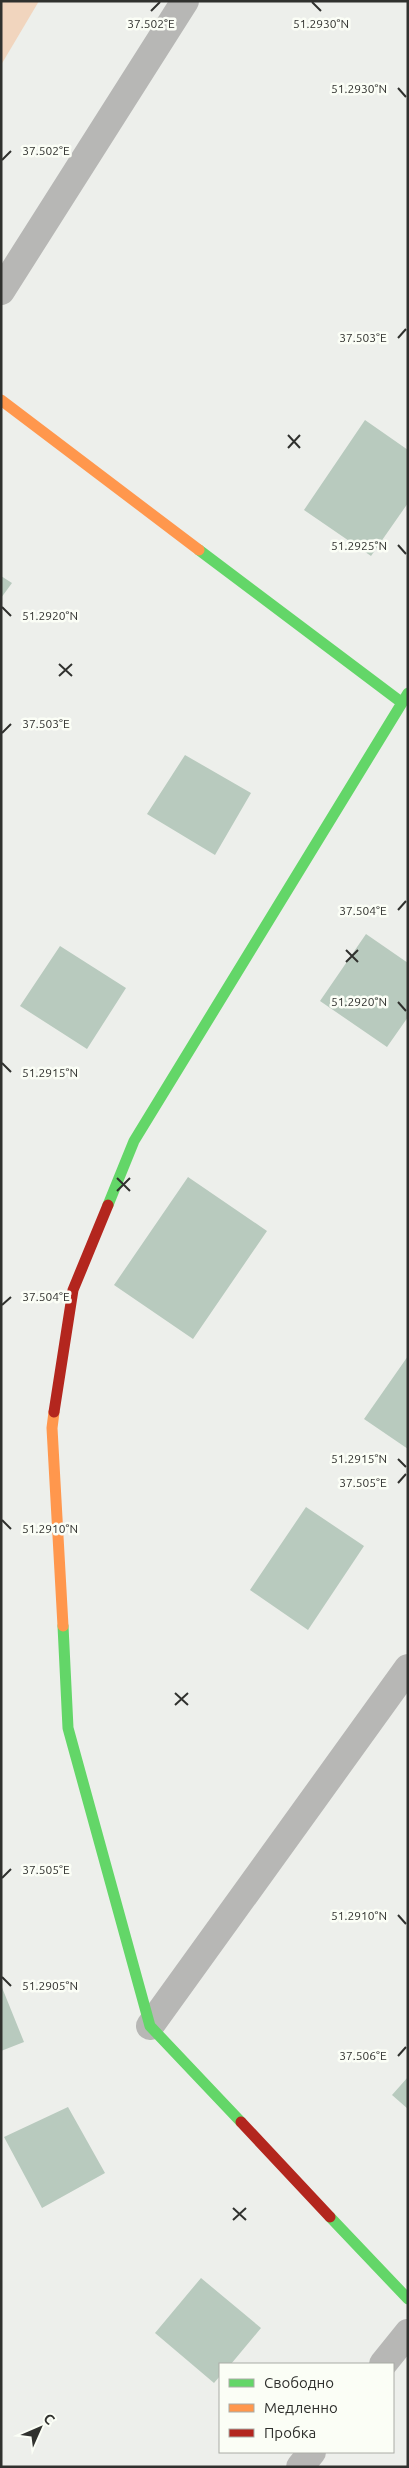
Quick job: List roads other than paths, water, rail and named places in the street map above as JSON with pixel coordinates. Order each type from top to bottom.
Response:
[{"type":"street","points":[[1,291],[185,1]]},
{"type":"street","points":[[1,400],[404,698],[134,1141],[73,1290],[52,1428],[68,1728],[150,2026],[408,2299]]},
{"type":"street","points":[[150,2026],[408,1668]]},
{"type":"street","points":[[384,2363],[408,2333]]},
{"type":"street","points":[[300,2467],[311,2453]]}]
